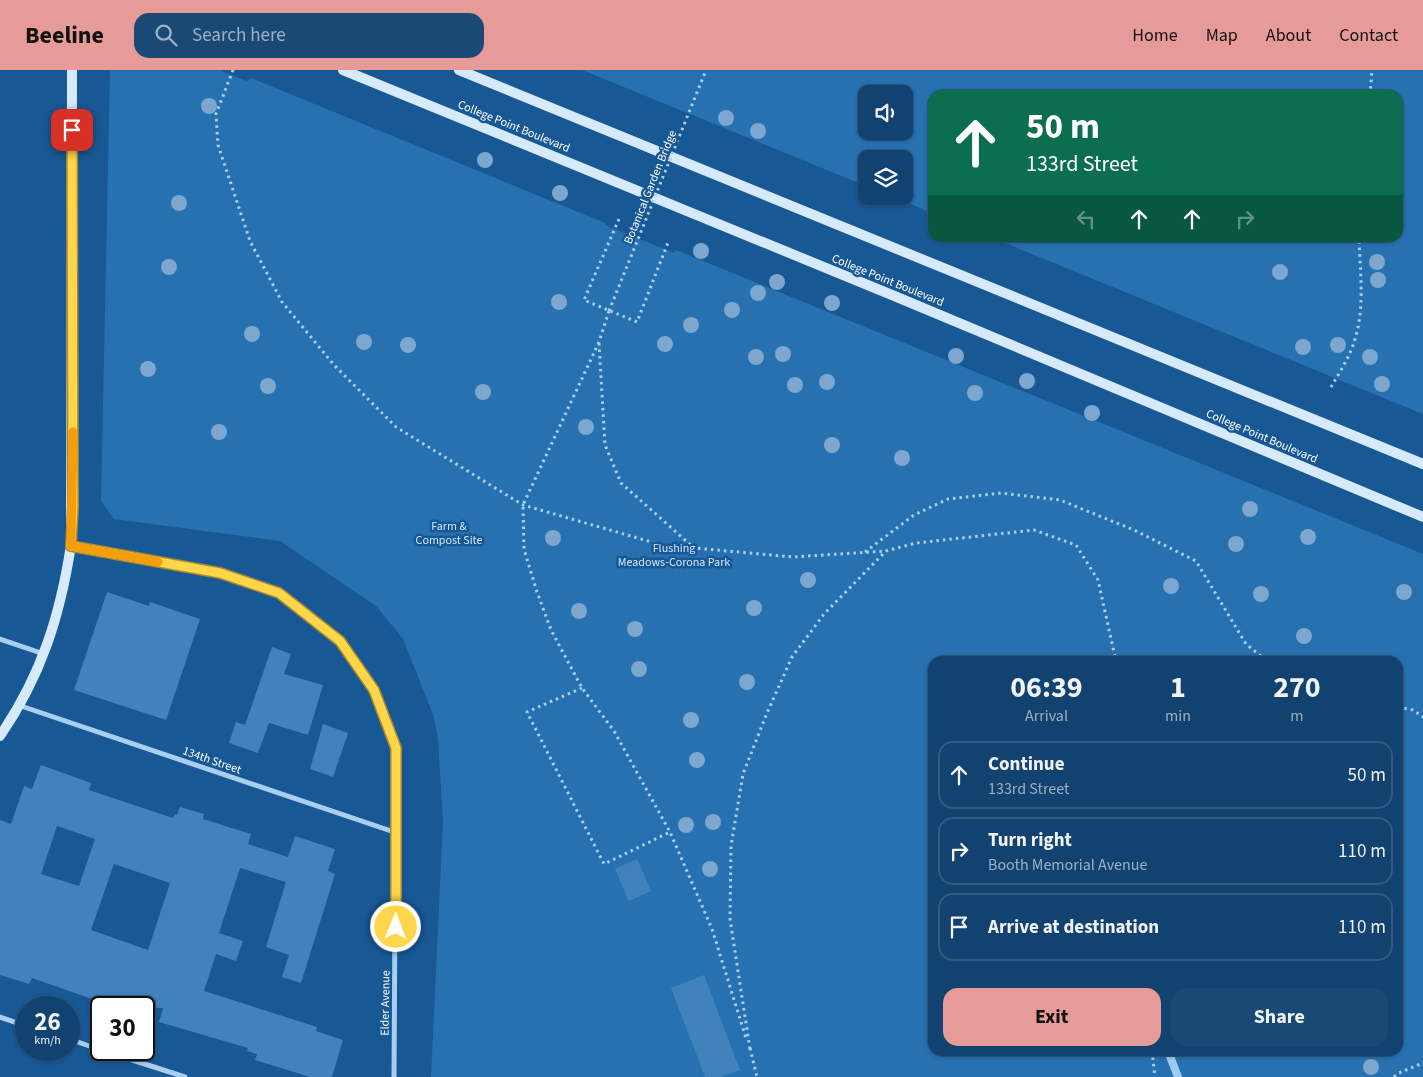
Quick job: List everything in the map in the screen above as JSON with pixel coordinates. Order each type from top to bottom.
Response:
[{"type":"main road","points":[[0,736],[20,706],[44,654],[63,597],[71,546],[73,507],[72,70]]},
{"type":"main road","name":"College Point Boulevard","points":[[343,70],[901,299],[1423,517]]},
{"type":"main road","points":[[459,70],[1423,464]]},
{"type":"street","name":"Elder Avenue","points":[[71,546],[220,573],[279,593],[340,641],[374,690],[396,748],[397,832],[394,1077]]},
{"type":"street","points":[[0,639],[44,654]]},
{"type":"street","name":"134th Street","points":[[20,706],[397,832]]},
{"type":"street","points":[[0,1017],[15,1022]]},
{"type":"street","points":[[135,1061],[185,1077]]},
{"type":"path","points":[[233,70],[216,114],[218,145],[250,241],[282,302],[334,365],[396,427],[523,504],[662,545],[793,556],[886,551],[916,544],[1034,530],[1076,545],[1098,580],[1115,656]]},
{"type":"path","name":"Botanical Garden Bridge","points":[[599,342],[609,310],[706,70]]},
{"type":"path","points":[[1370,90],[1372,70]]},
{"type":"path","points":[[618,219],[584,300],[638,322],[669,240]]},
{"type":"path","points":[[1331,388],[1348,357],[1356,337],[1360,302],[1359,242]]},
{"type":"path","points":[[599,342],[523,504],[524,549],[537,592],[552,630],[582,688],[614,731],[670,832],[712,929],[757,1077]]},
{"type":"path","points":[[599,342],[605,445],[621,483],[694,548]]},
{"type":"path","points":[[864,553],[914,514],[948,498],[1001,493],[1060,500],[1134,530],[1196,561],[1246,644],[1261,656]]},
{"type":"path","points":[[750,1050],[730,919],[730,846],[743,774],[792,656],[824,614],[886,551]]},
{"type":"path","points":[[582,688],[527,712],[604,864],[670,832]]},
{"type":"path","points":[[1403,707],[1413,710],[1423,717]]},
{"type":"path","points":[[1153,1056],[1154,1077]]},
{"type":"path","points":[[1394,1077],[1423,1063]]},
{"type":"green space","name":"Flushing Meadows-Corona Park","points":[[110,70],[219,70],[247,81],[251,78],[605,223],[605,225],[674,253],[676,250],[1423,554],[1423,1077],[431,1077],[443,822],[438,739],[434,717],[403,639],[376,606],[280,541],[114,519],[101,501]]},
{"type":"green space","points":[[582,70],[1423,70],[1423,414],[1003,242],[1403,242],[1403,90],[928,90],[928,211],[913,205],[913,150],[858,150],[858,183]]},
{"type":"building","points":[[107,592],[149,606],[150,602],[200,619],[166,720],[74,690]]},
{"type":"building","points":[[272,647],[291,654],[284,674],[323,685],[308,735],[269,723],[258,753],[229,743],[236,722],[245,725]]},
{"type":"building","points":[[323,724],[348,733],[333,777],[310,769]]},
{"type":"building","points":[[41,765],[91,783],[89,790],[173,818],[175,814],[177,815],[180,807],[204,814],[203,819],[251,834],[248,844],[288,857],[295,836],[335,849],[328,871],[335,874],[301,983],[282,977],[289,955],[266,947],[286,882],[240,868],[219,933],[243,941],[236,961],[216,954],[204,991],[317,1027],[316,1031],[343,1040],[332,1077],[310,1077],[255,1060],[257,1054],[247,1051],[248,1048],[159,1022],[163,1008],[155,1008],[155,996],[90,996],[90,998],[32,978],[29,984],[0,975],[0,820],[11,824],[24,786],[32,789]],"holes":[[[57,826],[95,839],[79,886],[41,874]],[[114,864],[170,883],[148,950],[91,930]]]},
{"type":"building","points":[[637,859],[651,891],[629,901],[615,869]]},
{"type":"building","points":[[704,975],[740,1070],[721,1077],[705,1077],[671,988]]},
{"type":"waterway","points":[[1170,1056],[1178,1077]]},
{"type":"slow traffic","points":[[73,432],[71,546],[158,562]]},
{"type":"route","points":[[72,130],[73,507],[71,546],[220,573],[279,593],[340,641],[374,690],[396,748],[396,927]]},
{"type":"park label","name":"Farm & Compost Site","points":[[449,533]]}]
